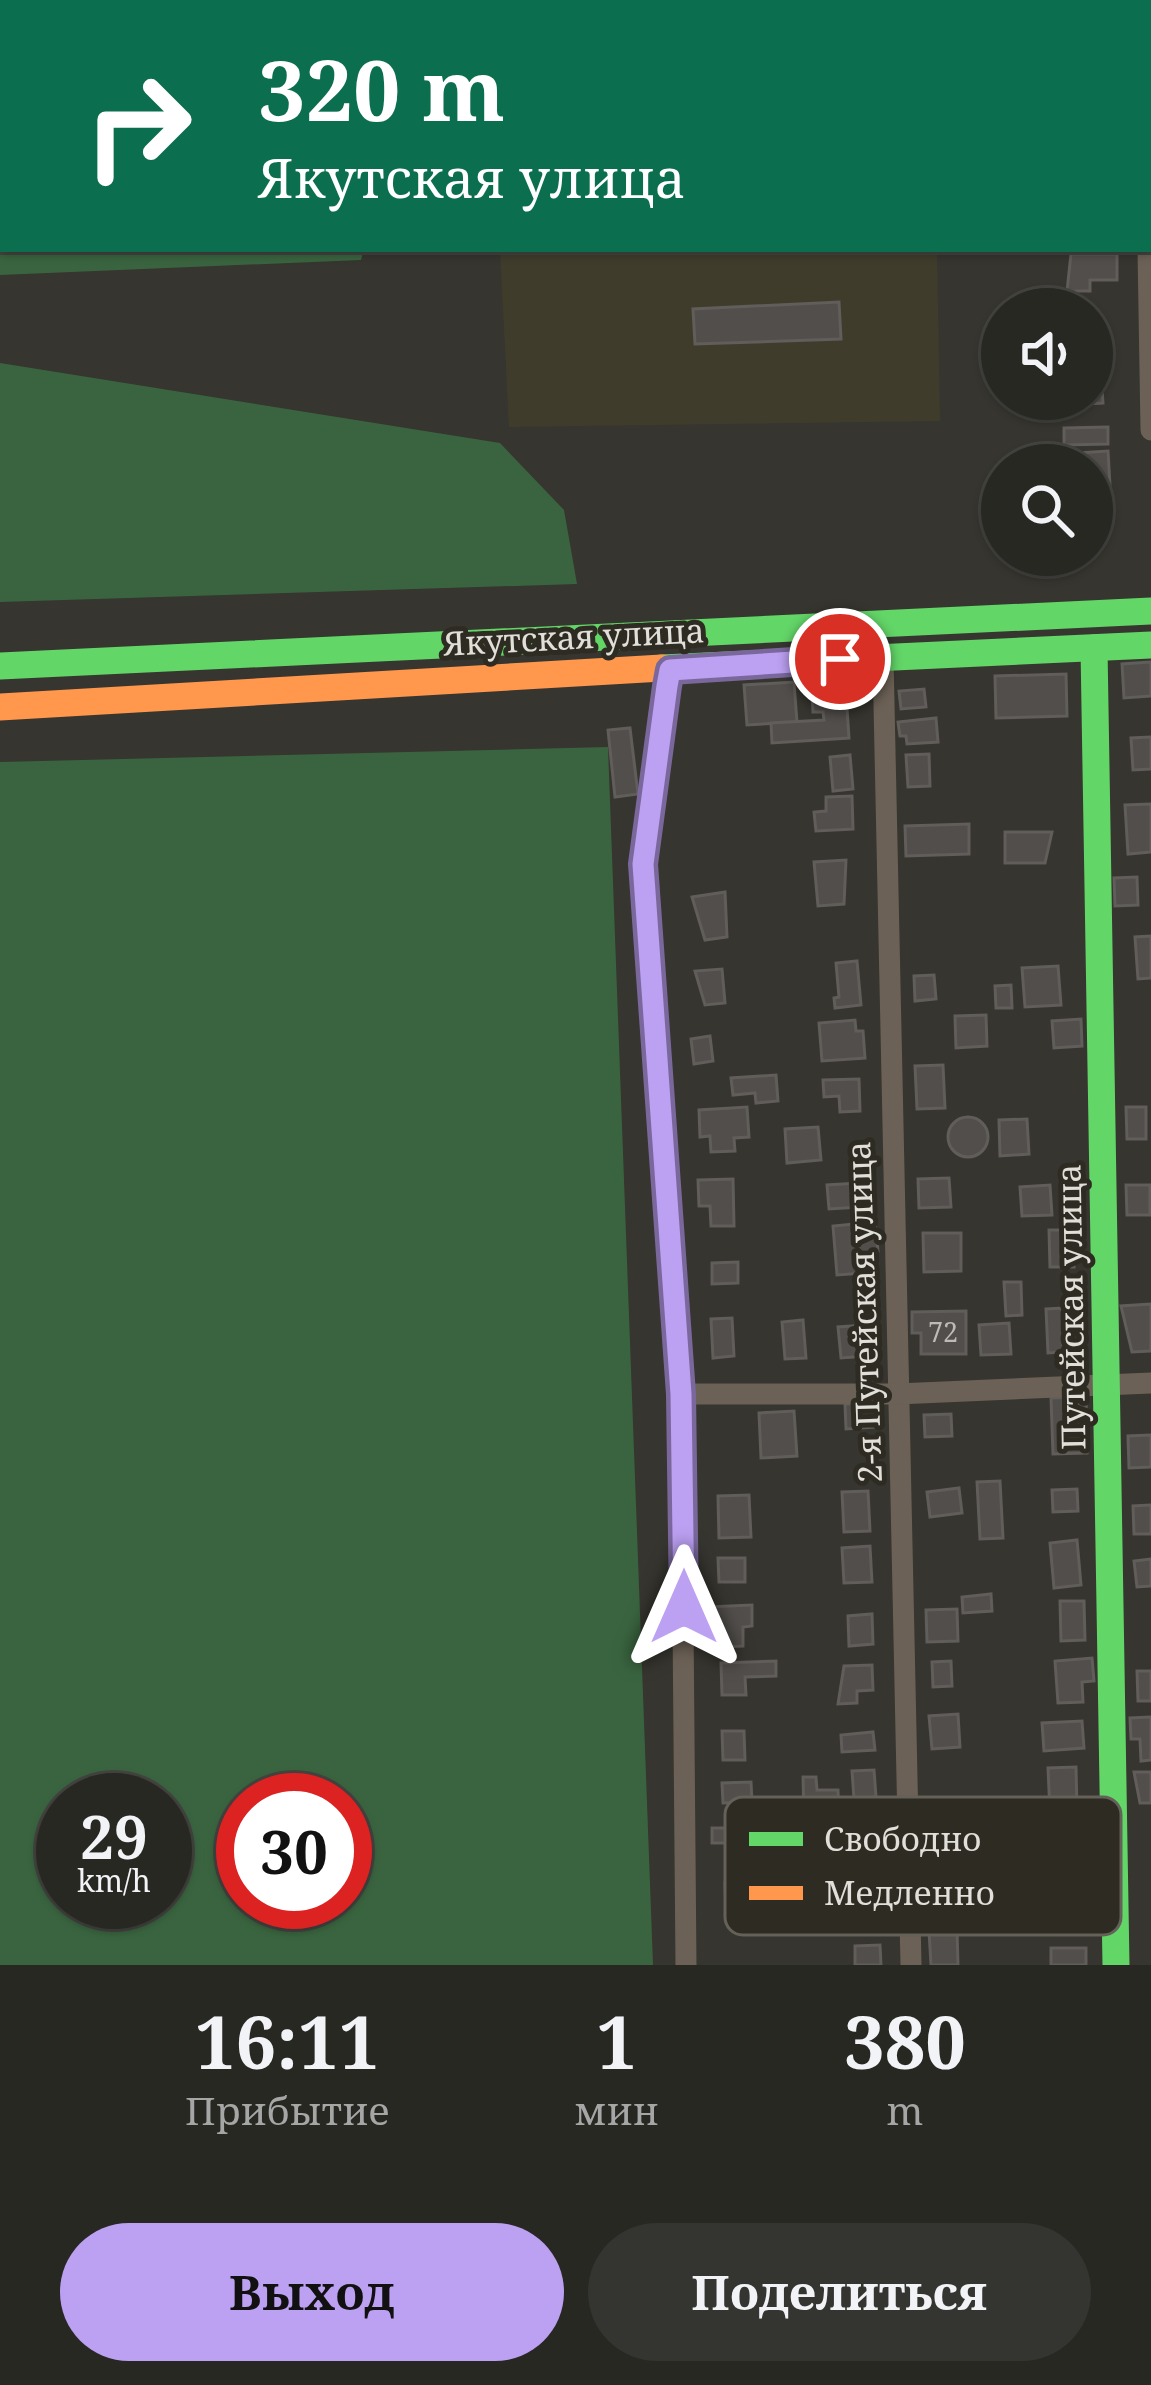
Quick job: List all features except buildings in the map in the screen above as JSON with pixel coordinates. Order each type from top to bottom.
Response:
[{"type":"main road","name":"Якутская улица","points":[[0,666],[1151,611]]},
{"type":"main road","name":"Якутская улица","points":[[0,707],[400,681],[1151,645]]},
{"type":"main road","name":"Путейская улица","points":[[1094,648],[1114,1797]]},
{"type":"main road","name":"Путейская улица","points":[[1116,1935],[1116,1965]]},
{"type":"street","points":[[1148,252],[1151,430]]},
{"type":"street","name":"2-я Путейская улица","points":[[883,657],[907,1797]]},
{"type":"street","points":[[670,670],[643,864],[681,1394],[686,1965]]},
{"type":"street","points":[[681,1394],[897,1394],[1151,1383]]},
{"type":"street","name":"2-я Путейская улица","points":[[910,1935],[911,1965]]},
{"type":"shaded area","points":[[500,252],[937,252],[940,421],[509,427]]},
{"type":"green space","points":[[0,252],[363,252],[361,260],[0,275]]},
{"type":"green space","points":[[0,363],[500,443],[564,510],[577,584],[0,602]]},
{"type":"green space","points":[[608,747],[653,1965],[0,1965],[0,762]]},
{"type":"traffic: fast","points":[[0,666],[1151,611]]},
{"type":"traffic: fast","points":[[662,668],[1151,645]]},
{"type":"traffic: fast","points":[[1094,648],[1113,1797]]},
{"type":"traffic: fast","points":[[1115,1935],[1116,1965]]},
{"type":"traffic: slow","points":[[0,707],[662,668]]},
{"type":"route","points":[[684,1607],[681,1394],[661,1079],[647,975],[643,864],[667,686],[670,670],[840,659]]}]
